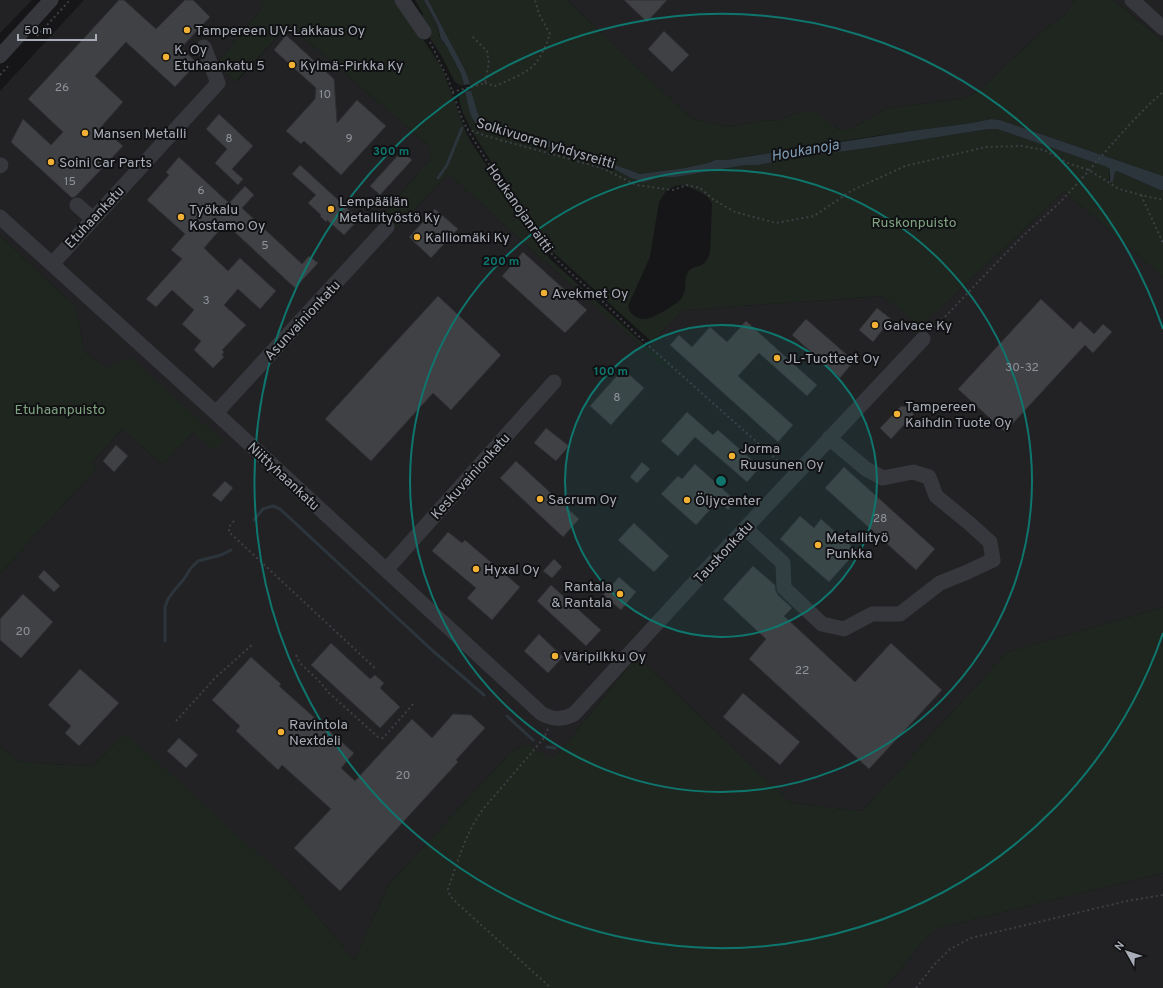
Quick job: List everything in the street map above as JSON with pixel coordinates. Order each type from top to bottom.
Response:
[{"type":"street","points":[[0,56],[51,0]]},
{"type":"street","points":[[402,0],[424,32]]},
{"type":"street","points":[[1132,0],[1163,28]]},
{"type":"street","name":"Etuhaankatu","points":[[52,264],[218,83],[204,47]]},
{"type":"street","points":[[77,205],[93,219]]},
{"type":"street","name":"Niittyhaankatu","points":[[0,217],[216,412],[541,713],[548,718],[552,718]]},
{"type":"street","name":"Asunvainionkatu","points":[[216,412],[387,227]]},
{"type":"street","name":"Tauskonkatu","points":[[552,718],[566,718],[574,714],[745,528],[923,339]]},
{"type":"street","name":"Keskuvainionkatu","points":[[386,570],[554,382]]},
{"type":"street","points":[[745,528],[783,563],[784,588],[822,624],[844,629],[872,614],[900,614],[940,583],[993,560],[990,542],[936,496],[928,477],[913,472],[883,478],[866,469],[830,438]]},
{"type":"path","points":[[452,92],[486,83],[495,86],[514,78],[534,66],[544,49],[550,34],[535,0]]},
{"type":"path","name":"Houkanojanraitti","points":[[424,32],[448,79],[467,129],[537,237],[558,261],[651,348],[794,476]]},
{"type":"path","points":[[471,35],[487,51],[489,63],[486,83]]},
{"type":"path","points":[[923,339],[1015,244],[1064,197],[1149,104],[1163,92]]},
{"type":"path","name":"Solkivuoren yhdysreitti","points":[[467,129],[486,136],[602,168],[636,185],[673,190],[687,185],[700,188],[714,200],[735,212],[776,223],[814,216],[851,191],[906,166],[986,147],[1022,146],[1044,150],[1070,164],[1089,170],[1119,189],[1141,196]]},
{"type":"path","points":[[1141,196],[1163,200]]},
{"type":"path","points":[[1141,196],[1163,243]]},
{"type":"path","points":[[234,521],[229,527],[229,532],[376,669]]},
{"type":"path","points":[[176,721],[215,678],[252,644]]},
{"type":"path","points":[[296,655],[300,663],[329,693],[378,737],[383,738],[414,703]]},
{"type":"path","points":[[550,988],[458,904],[450,896],[448,889],[475,819],[544,738],[552,718]]},
{"type":"path","points":[[916,988],[934,965],[950,949],[971,938],[1127,901],[1163,895]]},
{"type":"shaded area","points":[[0,0],[32,0],[0,33]]},
{"type":"shaded area","points":[[84,0],[261,0],[263,4],[262,8],[217,63],[234,80],[237,81],[288,26],[290,26],[428,145],[431,156],[429,160],[383,216],[395,229],[446,176],[451,176],[526,245],[689,388],[647,347],[683,310],[884,296],[942,307],[1064,191],[1163,277],[1163,607],[1007,652],[862,811],[791,803],[637,656],[557,755],[552,758],[548,758],[526,744],[511,752],[389,884],[354,960],[289,882],[121,737],[93,766],[18,761],[0,746],[0,574],[97,468],[92,463],[122,429],[163,465],[194,432],[223,441],[107,368],[84,351],[76,307],[0,236],[0,91]]},
{"type":"shaded area","points":[[567,0],[1075,0],[1065,14],[1038,35],[979,90],[971,95],[961,99],[886,109],[849,130],[843,130],[799,112],[777,121],[765,120],[728,127],[692,119]]},
{"type":"shaded area","points":[[1114,0],[1163,0],[1163,41],[1142,23]]},
{"type":"shaded area","points":[[1163,873],[1163,988],[885,988],[926,938],[939,928]]},
{"type":"green space","points":[[261,0],[397,0],[442,68],[465,130],[471,142],[541,248],[550,259],[647,347],[699,397],[526,245],[451,176],[446,176],[395,229],[383,218],[383,216],[429,160],[430,149],[428,145],[290,26],[288,26],[236,81],[234,80],[217,63],[262,8],[263,4]]},
{"type":"green space","points":[[415,0],[424,0],[437,24],[439,35],[443,43],[447,47],[461,74],[464,85],[461,86],[455,82],[441,55],[419,22],[423,14]]},
{"type":"green space","points":[[428,0],[567,0],[692,119],[728,127],[765,120],[777,121],[799,112],[808,111],[816,113],[837,128],[849,130],[886,109],[961,99],[971,95],[979,90],[1038,35],[1065,14],[1075,0],[1114,0],[1163,41],[1163,176],[1000,120],[991,119],[726,160],[715,160],[685,168],[640,174],[545,139],[483,120],[478,114],[465,70]]},
{"type":"green space","name":"Ruskonpuisto","points":[[465,92],[473,120],[479,127],[496,130],[615,169],[638,181],[648,181],[659,177],[676,177],[746,165],[758,165],[801,157],[997,129],[1107,167],[1110,169],[1109,181],[1113,182],[1115,172],[1117,171],[1163,190],[1163,277],[1064,191],[942,307],[918,325],[883,296],[683,310],[652,342],[554,253],[545,243],[524,212],[500,170],[497,170],[466,120],[459,101],[460,94]],"holes":[[[682,185],[704,194],[711,200],[710,253],[708,259],[702,265],[690,269],[688,272],[684,293],[679,301],[653,317],[640,319],[630,312],[628,306],[650,257],[659,202],[666,191],[675,186]]]},
{"type":"green space","name":"Etuhaanpuisto","points":[[0,236],[76,307],[84,351],[107,368],[130,357],[223,441],[214,450],[194,432],[163,465],[122,429],[92,463],[97,468],[0,574]]},
{"type":"green space","points":[[1163,607],[1163,873],[939,928],[926,938],[885,988],[0,988],[0,746],[18,761],[93,766],[121,737],[129,736],[289,882],[354,960],[389,884],[511,752],[526,744],[548,757],[552,758],[557,755],[637,656],[791,803],[862,811],[1007,652]]},
{"type":"water","points":[[424,0],[428,0],[465,70],[470,84],[464,85],[461,74],[447,47],[441,39],[437,24]]},
{"type":"water","name":"Houkanoja","points":[[471,90],[478,114],[483,120],[545,139],[640,174],[685,168],[715,160],[726,160],[991,119],[1000,120],[1163,176],[1163,190],[1117,171],[1115,172],[1113,182],[1110,182],[1110,169],[1107,167],[997,129],[801,157],[758,165],[746,165],[676,177],[659,177],[643,182],[631,178],[611,167],[496,130],[478,126],[470,113],[465,92]]},
{"type":"building","points":[[119,0],[124,0],[156,29],[185,0],[193,0],[210,17],[181,48],[197,63],[175,87],[126,42],[95,76],[123,102],[101,127],[123,146],[76,196],[72,198],[11,142],[23,119],[51,145],[63,132],[28,99]]},
{"type":"building","points":[[624,0],[667,0],[647,22]]},
{"type":"building","points":[[664,31],[689,55],[672,72],[648,49]]},
{"type":"building","points":[[286,35],[334,79],[337,123],[357,100],[386,126],[341,175],[304,141],[301,144],[286,131],[315,99],[316,88],[274,50]]},
{"type":"building","points":[[219,114],[253,146],[232,169],[243,179],[238,185],[215,163],[227,149],[206,129]]},
{"type":"building","points":[[402,151],[412,160],[380,195],[370,186]]},
{"type":"building","points":[[179,157],[229,203],[245,186],[254,195],[242,208],[302,264],[309,256],[318,263],[295,288],[227,225],[224,225],[204,248],[228,271],[240,258],[276,291],[260,309],[238,289],[224,305],[246,325],[222,350],[224,352],[222,355],[224,357],[213,368],[194,350],[201,341],[182,324],[194,310],[172,290],[156,307],[146,299],[182,259],[171,250],[185,234],[147,200],[169,175],[166,172]]},
{"type":"building","name":"Lempäälän Metallityöstö Ky","points":[[300,165],[359,219],[344,235],[327,220],[326,222],[308,203],[316,195],[292,174]]},
{"type":"building","points":[[435,209],[458,229],[431,258],[409,237]]},
{"type":"building","name":"Avekmet Oy","points":[[523,252],[587,310],[565,333],[502,276]]},
{"type":"building","points":[[438,296],[501,355],[451,410],[433,393],[371,461],[325,419]]},
{"type":"building","points":[[1041,299],[1073,329],[1080,321],[1094,334],[1103,324],[1112,332],[1093,353],[1085,345],[1005,432],[958,389]]},
{"type":"building","name":"Galvace Ky","points":[[877,308],[891,319],[873,342],[859,330]]},
{"type":"building","points":[[806,319],[854,361],[840,378],[792,335]]},
{"type":"building","name":"JL-Tuotteet Oy","points":[[746,321],[817,385],[807,396],[759,353],[738,376],[793,425],[778,442],[670,345],[679,335],[692,347],[710,327],[727,342]]},
{"type":"building","points":[[623,369],[644,388],[611,425],[590,406]]},
{"type":"building","points":[[901,406],[907,407],[914,414],[891,439],[880,428]]},
{"type":"building","points":[[687,412],[713,435],[718,430],[760,467],[747,482],[695,437],[678,456],[661,441]]},
{"type":"building","points":[[546,428],[569,446],[556,461],[534,443]]},
{"type":"building","points":[[116,445],[128,456],[114,472],[103,461]]},
{"type":"building","name":"Sacrum Oy","points":[[516,461],[579,519],[563,537],[500,478]]},
{"type":"building","points":[[642,462],[650,469],[637,483],[630,477]]},
{"type":"building","points":[[695,464],[736,501],[728,510],[718,501],[696,525],[661,494],[678,476],[682,479]]},
{"type":"building","points":[[844,467],[935,549],[916,570],[825,488]]},
{"type":"building","points":[[225,481],[233,488],[221,502],[212,495]]},
{"type":"building","name":"Metallityö Punkka","points":[[800,516],[814,528],[821,519],[857,551],[829,582],[780,539]]},
{"type":"building","points":[[634,523],[669,556],[654,572],[618,540]]},
{"type":"building","name":"Hyxal Oy","points":[[448,532],[462,543],[465,540],[520,587],[492,620],[467,598],[476,588],[432,551]]},
{"type":"building","points":[[554,559],[562,567],[552,578],[543,571]]},
{"type":"building","points":[[753,566],[775,585],[778,595],[792,608],[784,616],[855,682],[891,643],[942,690],[869,769],[749,659],[766,639],[723,599]]},
{"type":"building","points":[[44,570],[60,586],[54,592],[38,577]]},
{"type":"building","name":"Rantala & Rantala","points":[[619,577],[636,592],[621,610],[603,595]]},
{"type":"building","points":[[551,585],[601,630],[586,646],[537,601]]},
{"type":"building","points":[[23,594],[53,622],[21,658],[0,640],[0,619]]},
{"type":"building","points":[[539,634],[563,657],[548,673],[524,651]]},
{"type":"building","points":[[331,643],[370,679],[375,675],[384,683],[380,688],[400,707],[380,728],[311,665]]},
{"type":"building","points":[[251,657],[281,684],[279,686],[354,753],[341,768],[355,781],[412,719],[432,738],[453,714],[471,715],[485,728],[456,760],[458,762],[340,891],[294,848],[331,809],[282,765],[278,770],[236,731],[240,726],[212,700]]},
{"type":"building","points":[[80,669],[119,703],[79,746],[65,733],[71,726],[48,705]]},
{"type":"building","points":[[743,693],[800,742],[780,765],[723,717]]},
{"type":"building","points":[[179,738],[198,755],[186,768],[167,751]]},
{"type":"waterway","points":[[438,178],[447,165],[462,128]]},
{"type":"waterway","points":[[254,520],[263,509],[273,506],[280,509],[433,651],[484,695]]},
{"type":"waterway","points":[[165,641],[165,607],[173,592],[198,561],[221,555],[231,550]]},
{"type":"waterway","points":[[507,716],[533,740]]},
{"type":"waterway","points":[[547,747],[555,748]]},
{"type":"place","name":"Tampereen UV-Lakkaus Oy","points":[[187,30]]},
{"type":"place","name":"K. Oy Etuhaankatu 5","points":[[166,57]]},
{"type":"place","name":"Kylmä-Pirkka Ky","points":[[292,65]]},
{"type":"place","name":"Mansen Metalli","points":[[85,133]]},
{"type":"place","name":"Soini Car Parts","points":[[51,162]]},
{"type":"place","name":"Lempäälän Metallityöstö Ky","points":[[331,209]]},
{"type":"place","name":"Työkalu Kostamo Oy","points":[[181,217]]},
{"type":"place","name":"Kalliomäki Ky","points":[[417,237]]},
{"type":"place","name":"Avekmet Oy","points":[[544,293]]},
{"type":"place","name":"Galvace Ky","points":[[875,325]]},
{"type":"place","name":"JL-Tuotteet Oy","points":[[777,358]]},
{"type":"place","name":"Tampereen Kaihdin Tuote Oy","points":[[897,414]]},
{"type":"place","name":"Jorma Ruusunen Oy","points":[[732,456]]},
{"type":"place","name":"Sacrum Oy","points":[[540,499]]},
{"type":"place","name":"Öljycenter","points":[[687,500]]},
{"type":"place","name":"Metallityö Punkka","points":[[818,545]]},
{"type":"place","name":"Hyxal Oy","points":[[476,569]]},
{"type":"place","name":"Rantala & Rantala","points":[[620,594]]},
{"type":"place","name":"Väripilkku Oy","points":[[555,656]]},
{"type":"place","name":"Ravintola Nextdeli","points":[[281,732]]}]
